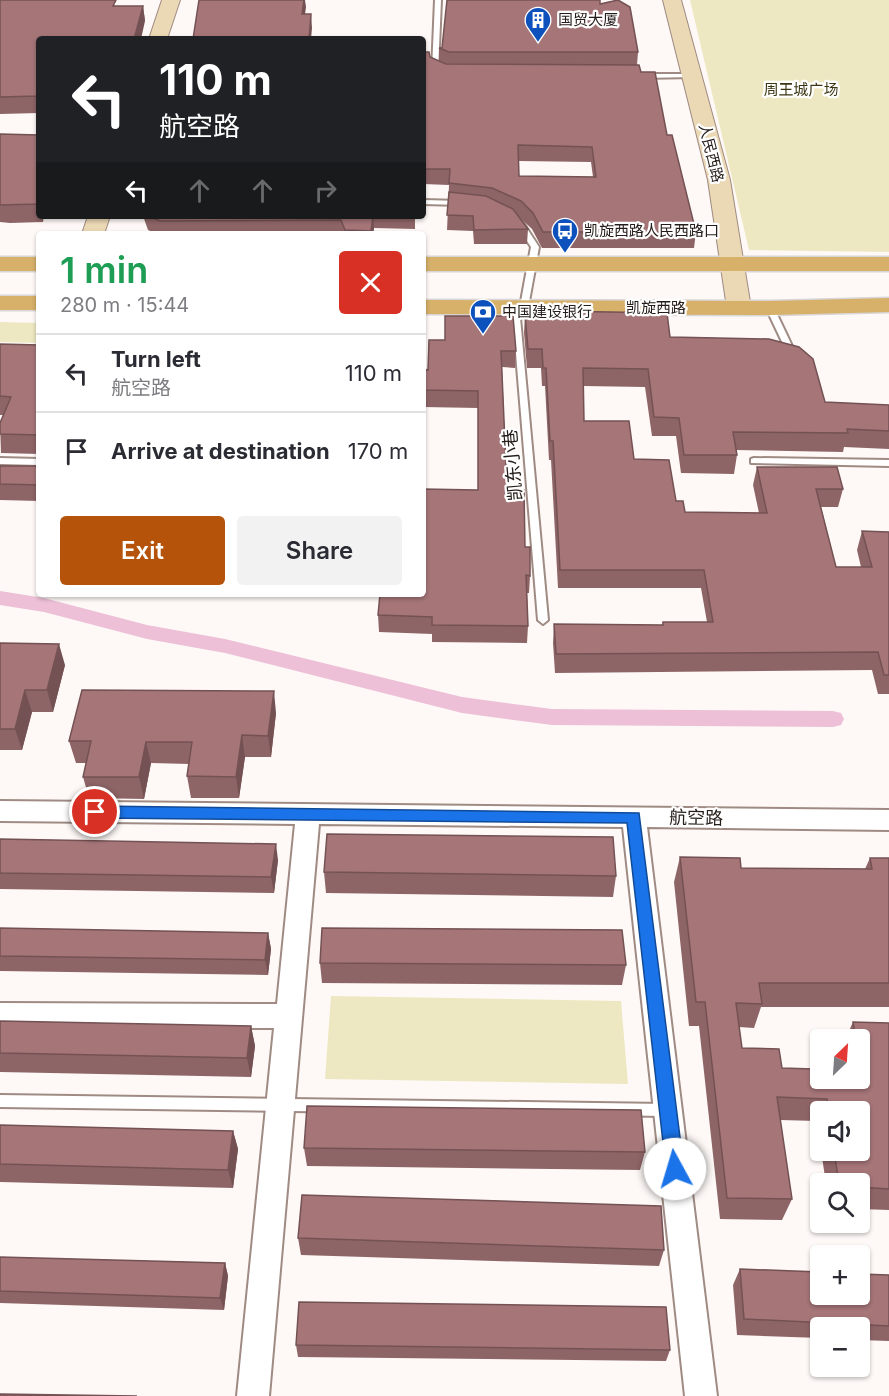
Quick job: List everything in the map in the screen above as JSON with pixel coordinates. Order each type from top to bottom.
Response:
[{"type":"main road","points":[[159,36],[171,0]]},
{"type":"main road","points":[[167,36],[179,0]]},
{"type":"main road","name":"人民西路","points":[[672,0],[719,180],[739,308]]},
{"type":"main road","points":[[0,264],[36,264]]},
{"type":"main road","points":[[426,264],[889,264]]},
{"type":"main road","points":[[0,303],[36,303]]},
{"type":"main road","name":"凯旋西路","points":[[426,307],[770,308],[889,305]]},
{"type":"street","name":"航空路","points":[[0,811],[889,820]]},
{"type":"street","points":[[253,1396],[308,814]]},
{"type":"street","points":[[634,817],[701,1396]]},
{"type":"street","points":[[0,1015],[289,1016]]},
{"type":"lane","points":[[438,0],[434,70],[438,74]]},
{"type":"lane","points":[[634,76],[692,76]]},
{"type":"lane","points":[[426,202],[470,203]]},
{"type":"lane","name":"凯东小巷","points":[[510,217],[531,239],[534,247],[532,264],[519,307],[543,620]]},
{"type":"lane","points":[[770,308],[793,350],[777,347]]},
{"type":"lane","points":[[0,461],[36,462]]},
{"type":"lane","points":[[754,461],[889,463]]},
{"type":"lane","points":[[0,1101],[669,1110]]},
{"type":"green space","name":"周王城广场","points":[[690,0],[889,0],[889,252],[749,250]]},
{"type":"green space","points":[[0,322],[36,323],[36,343],[0,342]]},
{"type":"green space","points":[[331,996],[621,1001],[628,1084],[325,1079]]},
{"type":"building","points":[[0,0],[116,0],[113,6],[143,6],[135,36],[36,36],[36,96],[0,97]]},
{"type":"building","points":[[199,0],[304,0],[302,14],[311,14],[309,36],[193,36]]},
{"type":"building","name":"国贸大厦","points":[[447,0],[600,0],[600,4],[618,0],[630,7],[638,52],[449,52],[439,48],[442,48]]},
{"type":"building","points":[[426,52],[429,52],[430,57],[446,64],[639,65],[641,72],[655,72],[667,135],[672,135],[696,232],[543,232],[533,213],[521,201],[492,188],[449,183],[450,169],[426,169]],"holes":[[[518,145],[592,147],[596,177],[519,176]]]},
{"type":"building","points":[[0,134],[36,135],[36,204],[0,205]]},
{"type":"building","points":[[449,192],[486,196],[513,209],[528,229],[474,230],[473,216],[447,215]]},
{"type":"building","points":[[156,219],[373,219],[371,231],[345,230],[341,220],[160,221]]},
{"type":"building","points":[[553,311],[667,313],[670,337],[769,339],[799,347],[813,359],[825,402],[889,405],[889,431],[847,429],[848,433],[733,432],[737,455],[684,455],[679,418],[654,417],[648,369],[583,368],[584,421],[629,421],[634,459],[669,460],[676,501],[683,501],[685,512],[767,513],[757,467],[837,467],[843,489],[816,489],[836,567],[872,567],[862,531],[889,532],[889,675],[884,675],[878,652],[556,654],[554,624],[663,625],[663,622],[713,622],[704,570],[560,570],[553,441],[550,441],[546,368],[543,368],[542,349],[528,349],[525,314],[553,315]]},
{"type":"building","points":[[445,316],[513,316],[516,351],[501,351],[507,490],[524,490],[525,547],[530,547],[530,576],[526,575],[528,626],[432,625],[432,617],[378,615],[380,597],[426,597],[426,489],[478,490],[478,391],[426,390],[429,340],[445,340]]},
{"type":"building","points":[[0,344],[36,345],[36,435],[0,434],[0,423],[11,397],[0,396]]},
{"type":"building","points":[[0,466],[36,466],[36,485],[0,484]]},
{"type":"building","points":[[0,643],[59,644],[47,690],[25,690],[15,729],[0,729]]},
{"type":"building","points":[[82,690],[274,691],[268,736],[242,735],[236,777],[187,776],[192,742],[146,742],[139,777],[83,777],[91,741],[69,741]]},
{"type":"building","points":[[327,834],[613,837],[616,876],[324,872]]},
{"type":"building","points":[[0,839],[276,844],[271,877],[0,873]]},
{"type":"building","points":[[680,857],[740,858],[741,868],[872,869],[870,858],[889,858],[889,983],[759,983],[762,1004],[736,1003],[742,1048],[779,1049],[782,1068],[810,1069],[810,1089],[870,1089],[870,1029],[854,1029],[853,1022],[889,1023],[889,1189],[870,1188],[870,1173],[837,1173],[836,1161],[870,1161],[870,1101],[827,1101],[827,1099],[777,1097],[792,1199],[727,1198],[705,1002],[696,1002]]},
{"type":"building","points":[[0,928],[268,933],[265,960],[0,956]]},
{"type":"building","points":[[322,928],[622,930],[626,965],[320,963]]},
{"type":"building","points":[[0,1021],[251,1026],[247,1058],[0,1053]]},
{"type":"building","points":[[307,1106],[641,1110],[645,1152],[304,1148]]},
{"type":"building","points":[[0,1125],[233,1131],[228,1170],[0,1164]]},
{"type":"building","points":[[302,1195],[661,1206],[664,1250],[298,1238]]},
{"type":"building","points":[[0,1257],[225,1263],[220,1298],[0,1291]]},
{"type":"building","points":[[740,1269],[810,1272],[810,1305],[870,1305],[870,1274],[889,1275],[889,1326],[870,1325],[870,1317],[810,1317],[810,1322],[744,1319]]},
{"type":"building","points":[[299,1302],[666,1307],[670,1350],[296,1345]]},
{"type":"building","points":[[0,1394],[137,1396],[0,1396]]},
{"type":"waterway","points":[[0,598],[44,605],[147,632],[225,646],[462,705],[552,717],[833,719]]},
{"type":"place","name":"国贸大厦","points":[[538,43]]},
{"type":"place","name":"凯旋西路人民西路口","points":[[565,254]]},
{"type":"place","name":"中国建设银行","points":[[483,335]]},
{"type":"route","points":[[95,812],[634,817],[675,1169]]}]
